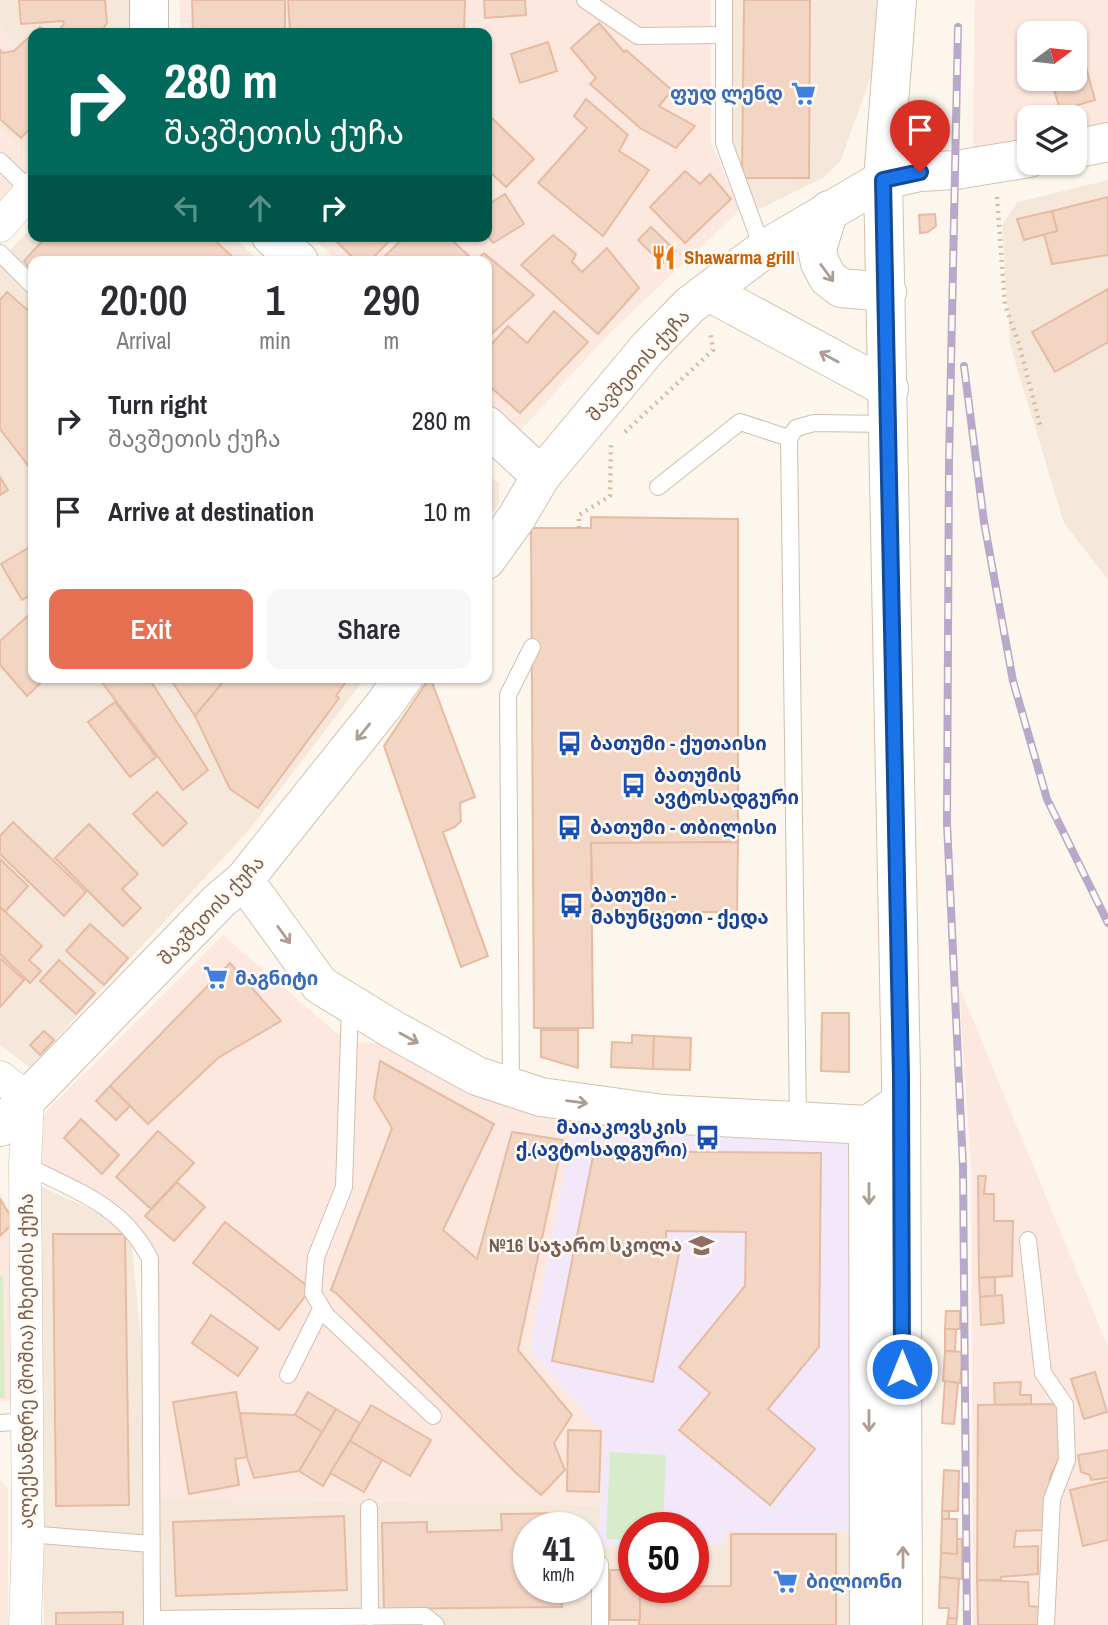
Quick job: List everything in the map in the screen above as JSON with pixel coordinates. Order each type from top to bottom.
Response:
[{"type":"main road","points":[[149,0],[149,28]]},
{"type":"main road","points":[[897,0],[883,180],[901,1102],[903,1625]]},
{"type":"main road","points":[[1087,146],[1108,142]]},
{"type":"main road","name":"შავშეთის ქუჩა","points":[[492,552],[517,517],[541,476],[648,348],[690,305],[763,250],[883,180],[920,172],[1013,161]]},
{"type":"main road","points":[[828,210],[817,249],[820,264],[828,278],[841,288],[887,292]]},
{"type":"main road","points":[[278,242],[293,256]]},
{"type":"main road","points":[[709,292],[889,407]]},
{"type":"main road","points":[[492,431],[541,476]]},
{"type":"main road","name":"შავშეთის ქუჩა","points":[[0,1127],[14,1087],[244,880],[400,683]]},
{"type":"main road","points":[[244,880],[320,985],[477,1076],[541,1097],[663,1114],[868,1125],[901,1102]]},
{"type":"main road","points":[[868,1125],[869,1625]]},
{"type":"street","points":[[0,226],[28,194]]},
{"type":"street","name":"ალექსანდრე (შოშია) ჩხეიძის ქუჩა","points":[[14,1087],[25,1165],[13,1422],[28,1534],[25,1625]]},
{"type":"lane","points":[[585,0],[638,36],[724,35]]},
{"type":"lane","points":[[724,0],[724,143],[763,250]]},
{"type":"lane","points":[[0,161],[28,186]]},
{"type":"lane","points":[[0,253],[28,281]]},
{"type":"lane","points":[[798,1121],[789,438],[796,428],[889,407]]},
{"type":"lane","points":[[658,487],[740,422],[789,438]]},
{"type":"lane","points":[[511,1087],[508,695],[532,647]]},
{"type":"lane","points":[[350,1003],[344,1187],[316,1257],[313,1293],[321,1309],[433,1416]]},
{"type":"lane","points":[[25,1165],[112,1210],[139,1237],[150,1259],[152,1622],[425,1616],[436,1625]]},
{"type":"lane","points":[[1028,1240],[1043,1373],[1065,1405],[1067,1460],[1052,1499],[1046,1625]]},
{"type":"lane","points":[[288,1375],[321,1309]]},
{"type":"lane","points":[[369,1508],[370,1617]]},
{"type":"lane","points":[[28,1534],[151,1545]]},
{"type":"lane","points":[[600,1603],[600,1625]]},
{"type":"path","points":[[1013,161],[1005,305],[1019,344],[1040,425]]},
{"type":"path","points":[[579,528],[579,515],[610,496],[611,445],[713,350],[712,340]]},
{"type":"shaded area","points":[[0,0],[139,0],[140,28],[28,28],[28,155],[0,129],[0,79],[24,60],[0,27]]},
{"type":"shaded area","points":[[179,0],[711,0],[711,142],[740,210],[610,333],[520,431],[492,405],[492,256],[333,256],[317,242],[492,242],[492,28],[181,28]]},
{"type":"shaded area","points":[[730,0],[888,0],[884,41],[840,162],[823,178],[753,212],[729,143]]},
{"type":"shaded area","points":[[975,0],[1108,0],[1108,125],[1087,131],[1087,105],[1017,105],[1017,145],[973,147]]},
{"type":"shaded area","points":[[0,27],[25,60],[0,79]]},
{"type":"shaded area","points":[[0,129],[28,155],[28,179],[0,211]]},
{"type":"shaded area","points":[[1108,180],[1108,580],[1064,523],[1010,344],[1002,225],[1018,202]]},
{"type":"shaded area","points":[[28,231],[28,242],[239,242],[254,256],[28,256],[28,683],[361,683],[249,830],[30,1067],[0,1045],[0,261]]},
{"type":"shaded area","points":[[492,477],[499,484],[499,504],[492,513]]},
{"type":"shaded area","points":[[223,935],[346,1041],[389,1044],[507,1102],[573,1127],[530,1350],[604,1434],[601,1505],[156,1498],[150,1259],[139,1237],[25,1165],[31,1127]]},
{"type":"shaded area","points":[[959,986],[1108,1347],[1108,1625],[973,1625],[971,1168]]},
{"type":"shaded area","name":"№16 საჯარო სკოლა","points":[[573,1127],[853,1140],[853,1532],[724,1531],[725,1543],[709,1544],[709,1512],[618,1512],[618,1545],[604,1546],[604,1512],[600,1512],[604,1434],[530,1350]]},
{"type":"shaded area","points":[[33,1183],[121,1223],[131,1236],[156,1498],[601,1505],[600,1512],[513,1512],[513,1603],[604,1603],[604,1545],[618,1545],[618,1603],[709,1603],[709,1543],[724,1543],[724,1531],[853,1532],[854,1625],[44,1625]]},
{"type":"shaded area","points":[[0,1193],[15,1222],[11,1401],[0,1401]]},
{"type":"shaded area","points":[[0,1481],[8,1488],[8,1625],[0,1625]]},
{"type":"green space","points":[[0,1276],[3,1276],[5,1398],[0,1398]]},
{"type":"green space","points":[[610,1452],[666,1455],[664,1512],[618,1512],[618,1539],[606,1539]]},
{"type":"building","points":[[19,0],[105,0],[107,23],[104,28],[60,28],[63,21],[21,24]]},
{"type":"building","points":[[192,0],[285,0],[285,28],[193,28]]},
{"type":"building","points":[[288,0],[465,0],[464,28],[290,28]]},
{"type":"building","points":[[484,0],[525,0],[526,15],[485,18]]},
{"type":"building","points":[[744,0],[810,0],[809,178],[742,178]]},
{"type":"building","points":[[599,23],[624,52],[626,50],[672,90],[659,106],[695,126],[676,148],[640,128],[590,84],[596,78],[571,48]]},
{"type":"building","points":[[28,38],[28,130],[21,138],[0,119],[0,50],[3,53],[14,51]]},
{"type":"building","points":[[548,42],[557,71],[520,83],[511,54]]},
{"type":"building","points":[[1087,71],[1095,100],[1078,105],[1059,105],[1054,91],[1087,91]]},
{"type":"building","points":[[586,99],[628,135],[619,151],[649,170],[603,236],[538,183],[587,128],[574,116]]},
{"type":"building","points":[[492,118],[534,159],[506,187],[492,174]]},
{"type":"building","points":[[685,171],[700,184],[710,174],[731,199],[685,243],[650,207]]},
{"type":"building","points":[[505,194],[524,224],[493,243],[492,242],[492,202]]},
{"type":"building","points":[[1108,197],[1108,255],[1052,264],[1044,234],[1057,231],[1052,211]]},
{"type":"building","points":[[1052,211],[1057,231],[1024,240],[1017,219]]},
{"type":"building","points":[[935,214],[936,226],[928,232],[920,233],[919,215]]},
{"type":"building","points":[[651,227],[676,251],[662,264],[638,240]]},
{"type":"building","points":[[553,235],[576,254],[572,262],[582,272],[607,248],[639,288],[598,334],[521,265]]},
{"type":"building","points":[[41,242],[216,242],[232,256],[29,256]]},
{"type":"building","points":[[337,242],[388,242],[375,256],[351,256]]},
{"type":"building","points":[[399,242],[454,242],[469,256],[385,256]]},
{"type":"building","points":[[492,260],[534,295],[492,334]]},
{"type":"building","points":[[1108,289],[1108,342],[1055,372],[1032,332]]},
{"type":"building","points":[[7,292],[28,311],[28,465],[0,429],[0,300]]},
{"type":"building","points":[[554,311],[588,342],[520,413],[492,388],[492,343],[508,326],[527,343]]},
{"type":"building","points":[[0,477],[8,490],[0,495]]},
{"type":"building","points":[[591,517],[738,519],[738,842],[591,843],[593,1028],[534,1028],[531,528],[591,528]]},
{"type":"building","points":[[28,548],[28,597],[22,600],[1,564]]},
{"type":"building","points":[[28,616],[28,683],[41,683],[27,696],[0,665],[0,641]]},
{"type":"building","points":[[103,683],[152,683],[208,770],[183,790]]},
{"type":"building","points":[[173,683],[222,683],[195,716]]},
{"type":"building","points":[[222,683],[345,683],[336,696],[339,698],[258,808],[230,789],[195,716]]},
{"type":"building","points":[[426,683],[432,683],[475,797],[460,803],[461,821],[443,832],[488,956],[461,967],[384,746]]},
{"type":"building","points":[[115,702],[156,757],[130,777],[88,722]]},
{"type":"building","points":[[157,792],[187,823],[163,846],[133,814]]},
{"type":"building","points":[[13,822],[86,892],[64,916],[0,854],[0,836]]},
{"type":"building","points":[[89,824],[138,874],[122,889],[141,908],[123,926],[55,858]]},
{"type":"building","points":[[738,842],[737,912],[593,912],[591,843]]},
{"type":"building","points":[[0,859],[28,886],[5,912],[0,907]]},
{"type":"building","points":[[0,907],[42,946],[29,960],[41,971],[30,983],[0,954]]},
{"type":"building","points":[[90,924],[128,958],[104,985],[66,951]]},
{"type":"building","points":[[0,958],[24,980],[0,1007]]},
{"type":"building","points":[[59,960],[95,993],[76,1014],[40,981]]},
{"type":"building","points":[[230,963],[281,1021],[218,1058],[148,1124],[110,1086]]},
{"type":"building","points":[[822,1013],[849,1013],[849,1072],[821,1071]]},
{"type":"building","points":[[541,1030],[578,1030],[578,1068],[541,1057]]},
{"type":"building","points":[[44,1031],[54,1040],[40,1055],[30,1045]]},
{"type":"building","points":[[632,1035],[654,1036],[653,1069],[611,1067],[612,1042],[632,1043]]},
{"type":"building","points":[[654,1036],[691,1038],[690,1070],[653,1069]]},
{"type":"building","points":[[380,1061],[494,1124],[443,1230],[477,1259],[512,1132],[563,1140],[518,1350],[572,1415],[554,1443],[565,1470],[541,1495],[331,1290],[392,1128],[374,1098]]},
{"type":"building","points":[[110,1086],[130,1106],[116,1120],[96,1101]]},
{"type":"building","points":[[81,1119],[119,1155],[102,1174],[64,1138]]},
{"type":"building","points":[[158,1131],[194,1163],[151,1209],[116,1177]]},
{"type":"building","points":[[594,1151],[821,1153],[819,1347],[768,1409],[815,1449],[770,1505],[679,1430],[710,1393],[679,1367],[745,1286],[746,1232],[666,1231],[666,1246],[680,1249],[653,1382],[552,1361]]},
{"type":"building","points":[[978,1176],[986,1176],[984,1194],[994,1194],[994,1221],[1013,1221],[1012,1276],[979,1278]]},
{"type":"building","points":[[177,1182],[205,1207],[174,1241],[145,1216]]},
{"type":"building","points":[[0,1199],[14,1222],[0,1236]]},
{"type":"building","points":[[225,1222],[311,1289],[279,1330],[193,1263]]},
{"type":"building","points":[[53,1234],[125,1234],[129,1505],[56,1506]]},
{"type":"building","points":[[995,1277],[995,1296],[980,1297],[979,1278]]},
{"type":"building","points":[[1002,1295],[1004,1323],[981,1325],[980,1297]]},
{"type":"building","points":[[946,1311],[960,1311],[960,1329],[945,1329]]},
{"type":"building","points":[[211,1315],[258,1348],[238,1376],[192,1343]]},
{"type":"building","points":[[945,1329],[956,1329],[955,1351],[945,1351]]},
{"type":"building","points":[[945,1351],[963,1352],[960,1383],[943,1381]]},
{"type":"building","points":[[1095,1372],[1107,1412],[1084,1419],[1071,1379]]},
{"type":"building","points":[[945,1381],[958,1383],[954,1424],[942,1423]]},
{"type":"building","points":[[1021,1382],[1020,1395],[1031,1395],[1031,1404],[995,1405],[994,1383]]},
{"type":"building","points":[[236,1392],[247,1457],[235,1459],[239,1485],[189,1494],[173,1402]]},
{"type":"building","points":[[308,1392],[336,1409],[322,1432],[295,1415]]},
{"type":"building","points":[[1059,1404],[1062,1452],[1050,1477],[1046,1530],[1016,1531],[1014,1547],[1038,1546],[1038,1574],[1001,1577],[1001,1580],[977,1580],[978,1405]]},
{"type":"building","points":[[371,1405],[431,1440],[410,1476],[350,1441]]},
{"type":"building","points":[[336,1409],[360,1423],[323,1486],[299,1471]]},
{"type":"building","points":[[240,1413],[295,1415],[322,1432],[299,1471],[254,1478],[247,1457]]},
{"type":"building","points":[[568,1430],[601,1431],[599,1492],[567,1491]]},
{"type":"building","points":[[350,1441],[382,1460],[364,1492],[330,1473]]},
{"type":"building","points":[[1108,1450],[1108,1478],[1091,1480],[1090,1475],[1081,1472],[1078,1455]]},
{"type":"building","points":[[944,1470],[959,1471],[958,1511],[942,1511]]},
{"type":"building","points":[[1108,1481],[1108,1540],[1083,1546],[1070,1490]]},
{"type":"building","points":[[942,1511],[949,1511],[949,1519],[942,1519]]},
{"type":"building","points":[[501,1514],[513,1514],[513,1603],[562,1603],[562,1607],[384,1609],[382,1523],[427,1522],[427,1532],[502,1530]]},
{"type":"building","points":[[344,1516],[347,1590],[176,1596],[173,1522]]},
{"type":"building","points":[[942,1519],[957,1519],[957,1554],[941,1553]]},
{"type":"building","points":[[731,1534],[836,1534],[836,1625],[639,1625],[640,1603],[709,1603],[709,1586],[731,1586]]},
{"type":"building","points":[[957,1539],[962,1539],[962,1579],[940,1577],[941,1553],[957,1554]]},
{"type":"building","points":[[610,1570],[618,1570],[618,1603],[640,1603],[640,1620],[610,1620]]},
{"type":"building","points":[[940,1577],[959,1579],[957,1619],[948,1618],[949,1608],[939,1608]]},
{"type":"building","points":[[977,1580],[1028,1582],[1029,1606],[1041,1607],[1040,1625],[978,1625]]},
{"type":"building","points":[[123,1612],[123,1625],[56,1625],[56,1613]]},
{"type":"building","points":[[948,1618],[957,1619],[956,1625],[947,1625]]},
{"type":"railway","points":[[958,27],[949,461],[947,823],[963,1167],[967,1625]]},
{"type":"railway","points":[[964,366],[984,522],[1013,681],[1047,799],[1108,923]]},
{"type":"place","name":"ფუდ ლენდ","points":[[803,93]]},
{"type":"place","name":"Shawarma grill","points":[[664,257]]},
{"type":"place","name":"ბათუმი - ქუთაისი","points":[[570,743]]},
{"type":"place","name":"ბათუმის ავტოსადგური","points":[[634,786]]},
{"type":"place","name":"ბათუმი - თბილისი","points":[[570,827]]},
{"type":"place","name":"ბათუმი - მახუნცეთი - ქედა","points":[[571,906]]},
{"type":"place","name":"მაგნიტი","points":[[215,978]]},
{"type":"place","name":"მაიაკოვსკის ქ.(ავტოსადგური)","points":[[707,1138]]},
{"type":"place","name":"№16 საჯარო სკოლა","points":[[702,1245]]},
{"type":"place","name":"ბილიონი","points":[[786,1581]]},
{"type":"route","points":[[902,1369],[901,1077],[883,180],[920,172]]}]
